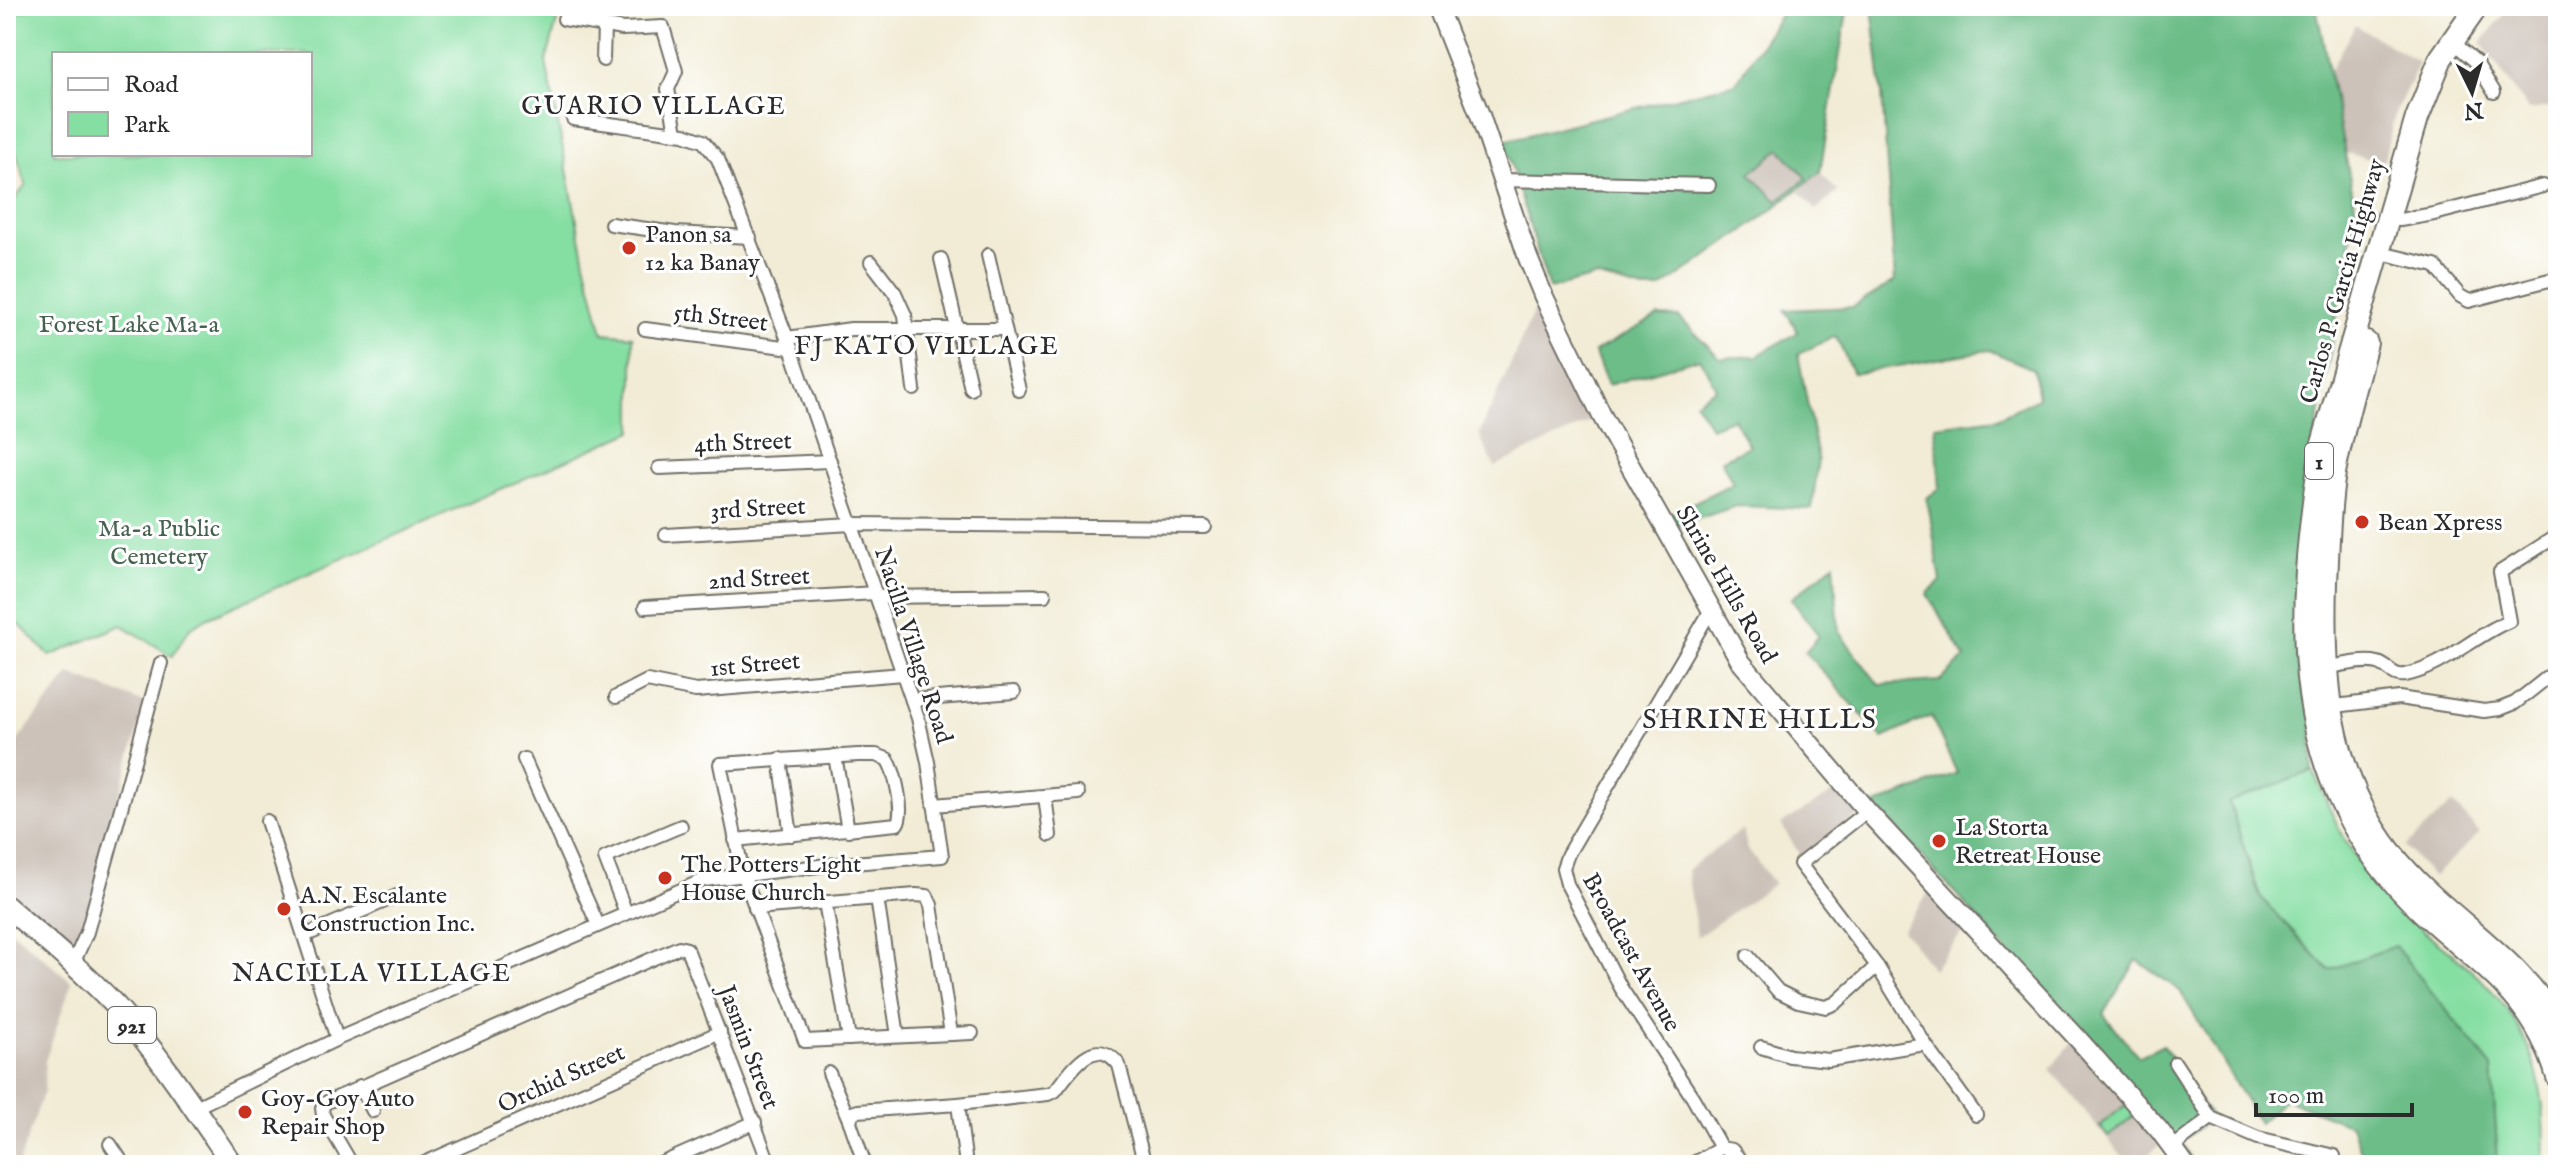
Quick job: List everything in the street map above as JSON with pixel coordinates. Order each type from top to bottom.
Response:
[{"type":"highway","name":"Carlos P. Garcia Highway","points":[[2477,6],[2447,47],[2431,80],[2384,253],[2316,472],[2309,549],[2321,708],[2319,743],[2333,786],[2350,822],[2370,852],[2424,912],[2503,980],[2535,1022],[2558,1077]]},
{"type":"highway","name":"Carlos P. Garcia Highway","points":[[2393,219],[2440,85],[2460,48],[2491,6]]},
{"type":"highway","name":"Carlos P. Garcia Highway","points":[[2321,708],[2350,780],[2390,852],[2437,901],[2517,970],[2558,1027]]},
{"type":"main road","name":"921","points":[[6,906],[73,964],[144,1039],[233,1165]]},
{"type":"street","points":[[599,6],[603,60]]},
{"type":"street","name":"Shrine Hills Road","points":[[1437,6],[1480,115],[1528,258],[1570,353],[1741,662],[1867,811],[2079,1040],[2173,1147],[2185,1165]]},
{"type":"street","points":[[564,19],[634,30],[663,27],[676,71],[668,89],[676,132]]},
{"type":"street","points":[[2460,48],[2475,61],[2494,92]]},
{"type":"street","name":"Nacilla Village Road","points":[[194,1108],[337,1039],[704,880],[942,856],[923,738],[912,700],[789,343],[715,152],[703,141],[676,132],[573,119]]},
{"type":"street","points":[[1501,180],[1709,185]]},
{"type":"street","points":[[2393,219],[2434,214],[2543,186]]},
{"type":"street","points":[[611,224],[675,233],[750,237]]},
{"type":"street","points":[[2384,253],[2435,266],[2460,296],[2469,301],[2549,280],[2558,281]]},
{"type":"street","points":[[988,255],[1019,390]]},
{"type":"street","points":[[941,259],[971,389]]},
{"type":"street","points":[[871,262],[901,304],[914,389]]},
{"type":"street","name":"5th Street","points":[[645,329],[789,343],[851,329],[1005,329]]},
{"type":"street","name":"4th Street","points":[[659,468],[830,461]]},
{"type":"street","name":"3rd Street","points":[[666,535],[852,524],[1205,527]]},
{"type":"street","points":[[2316,669],[2372,662],[2381,663],[2393,673],[2404,675],[2455,653],[2485,631],[2509,621],[2500,572],[2558,535]]},
{"type":"street","name":"2nd Street","points":[[645,607],[876,595],[1045,595]]},
{"type":"street","name":"Broadcast Avenue","points":[[1711,610],[1568,854],[1563,868],[1567,884],[1621,988],[1693,1098],[1721,1148]]},
{"type":"street","points":[[73,964],[87,932],[161,663]]},
{"type":"street","points":[[2321,708],[2399,698],[2484,711],[2500,709],[2515,703],[2558,669]]},
{"type":"street","name":"1st Street","points":[[616,697],[647,681],[696,691],[903,674]]},
{"type":"street","points":[[912,700],[1014,692]]},
{"type":"street","points":[[735,840],[897,824],[901,818],[893,769],[887,759],[876,755],[835,756],[720,764],[735,840],[743,874],[805,1041],[972,1033]]},
{"type":"street","points":[[835,756],[848,830]]},
{"type":"street","points":[[524,759],[598,925]]},
{"type":"street","points":[[780,759],[791,835]]},
{"type":"street","points":[[934,805],[1078,793]]},
{"type":"street","points":[[1045,796],[1050,835]]},
{"type":"street","points":[[1867,811],[1800,864],[1877,966],[1925,1044],[1976,1115]]},
{"type":"street","points":[[267,821],[337,1039]]},
{"type":"street","points":[[626,913],[605,858],[681,826]]},
{"type":"street","points":[[304,936],[399,895]]},
{"type":"street","points":[[755,908],[927,896],[951,1034]]},
{"type":"street","points":[[877,898],[898,1036]]},
{"type":"street","points":[[825,902],[849,1039]]},
{"type":"street","name":"Jasmin Street","points":[[360,1086],[684,947],[770,1165]]},
{"type":"street","points":[[1748,956],[1778,991],[1798,1001],[1826,1007],[1836,1003],[1877,966]]},
{"type":"street","name":"Orchid Street","points":[[420,1165],[720,1032]]},
{"type":"street","points":[[1761,1047],[1790,1056],[1829,1060],[1925,1044]]},
{"type":"street","points":[[850,1122],[852,1113],[858,1111],[1048,1094],[1055,1091],[1085,1055],[1098,1052],[1106,1054],[1119,1065],[1145,1165]]},
{"type":"street","points":[[2175,1063],[2211,1118],[2258,1138],[2334,1156]]},
{"type":"street","points":[[829,1073],[865,1165]]},
{"type":"street","points":[[352,1165],[322,1108],[325,1103],[360,1086],[373,1111]]},
{"type":"street","points":[[958,1104],[966,1165]]},
{"type":"street","points":[[2173,1147],[2211,1118]]},
{"type":"street","points":[[666,1164],[755,1122]]},
{"type":"street","points":[[110,1144],[124,1165]]},
{"type":"street","points":[[1690,1165],[1721,1148],[1732,1150],[1744,1165]]},
{"type":"shaded area","points":[[2510,6],[2558,6],[2558,106],[2528,110],[2481,43]]},
{"type":"shaded area","points":[[2355,25],[2419,63],[2396,111],[2383,162],[2316,146],[2322,85]]},
{"type":"shaded area","points":[[1781,149],[1807,178],[1777,201],[1750,173]]},
{"type":"shaded area","points":[[1820,172],[1838,192],[1816,210],[1799,191]]},
{"type":"shaded area","points":[[1538,302],[1595,419],[1495,467],[1479,435]]},
{"type":"shaded area","points":[[70,674],[145,703],[83,931],[74,946],[6,887],[6,755]]},
{"type":"shaded area","points":[[1843,787],[1864,811],[1803,860],[1781,824]]},
{"type":"shaded area","points":[[2452,803],[2480,833],[2433,877],[2405,847]]},
{"type":"shaded area","points":[[1743,829],[1747,848],[1774,884],[1697,937],[1687,870]]},
{"type":"shaded area","points":[[1932,888],[1967,927],[1933,969],[1902,930]]},
{"type":"shaded area","points":[[6,926],[72,982],[45,1061],[44,1091],[18,1165],[6,1165]]},
{"type":"shaded area","points":[[2072,1042],[2163,1142],[2136,1165],[2129,1165],[2050,1069]]},
{"type":"green space","points":[[38,6],[561,6],[546,62],[585,262],[603,333],[633,336],[633,431],[207,618],[190,628],[172,656],[122,625],[50,656],[6,611],[6,210],[26,185],[6,119],[6,15]]},
{"type":"green space","points":[[1786,6],[1848,6],[1820,172],[1755,223],[1660,289],[1644,290],[1595,277],[1549,289],[1504,141],[1736,83]],"holes":[[[1780,149],[1807,178],[1777,201],[1750,173]]]},
{"type":"green space","points":[[1868,6],[2316,6],[2356,210],[2307,482],[2313,771],[2229,802],[2260,897],[2329,970],[2395,946],[2492,1067],[2498,1165],[2366,1165],[2351,1125],[2285,1099],[2259,1123],[2180,991],[2137,960],[2103,1014],[2139,1057],[2163,1045],[2211,1118],[2180,1142],[2193,1165],[1875,805],[1957,773],[1931,716],[1883,738],[1805,652],[1819,636],[1791,599],[1834,564],[1839,632],[1879,685],[1940,681],[1965,658],[1927,594],[1941,581],[1927,498],[1940,488],[1935,426],[1997,418],[2038,398],[2033,369],[1989,350],[1853,374],[1836,336],[1798,354],[1818,459],[1812,509],[1736,506],[1674,527],[1667,516],[1733,483],[1721,460],[1749,446],[1733,418],[1711,427],[1695,402],[1716,388],[1700,358],[1608,385],[1594,352],[1658,316],[1679,317],[1720,358],[1757,356],[1798,332],[1785,310],[1853,307],[1895,281],[1882,93],[1872,7]]},
{"type":"green space","points":[[2313,771],[2345,840],[2370,878],[2401,912],[2484,982],[2518,1027],[2538,1077],[2543,1104],[2544,1165],[2498,1165],[2492,1067],[2330,971],[2260,897],[2229,801]]},
{"type":"green space","points":[[2128,1103],[2137,1113],[2108,1137],[2100,1126]]},
{"type":"place","name":"Panon sa 12 ka Banay","points":[[629,248]]},
{"type":"place","name":"Bean Xpress","points":[[2362,522]]},
{"type":"place","name":"La Storta Retreat House","points":[[1939,841]]},
{"type":"place","name":"The Potters Light House Church","points":[[665,878]]},
{"type":"place","name":"A.N. Escalante Construction Inc.","points":[[284,909]]},
{"type":"place","name":"Goy-Goy Auto Repair Shop","points":[[245,1112]]},
{"type":"district","name":"GUARIO VILLAGE","points":[[654,105]]},
{"type":"district","name":"FJ KATO VILLAGE","points":[[927,345]]},
{"type":"district","name":"SHRINE HILLS","points":[[1760,718]]},
{"type":"district","name":"NACILLA VILLAGE","points":[[372,972]]},
{"type":"park label","name":"Forest Lake Ma-a","points":[[129,324]]},
{"type":"park label","name":"Ma-a Public Cemetery","points":[[159,542]]}]
